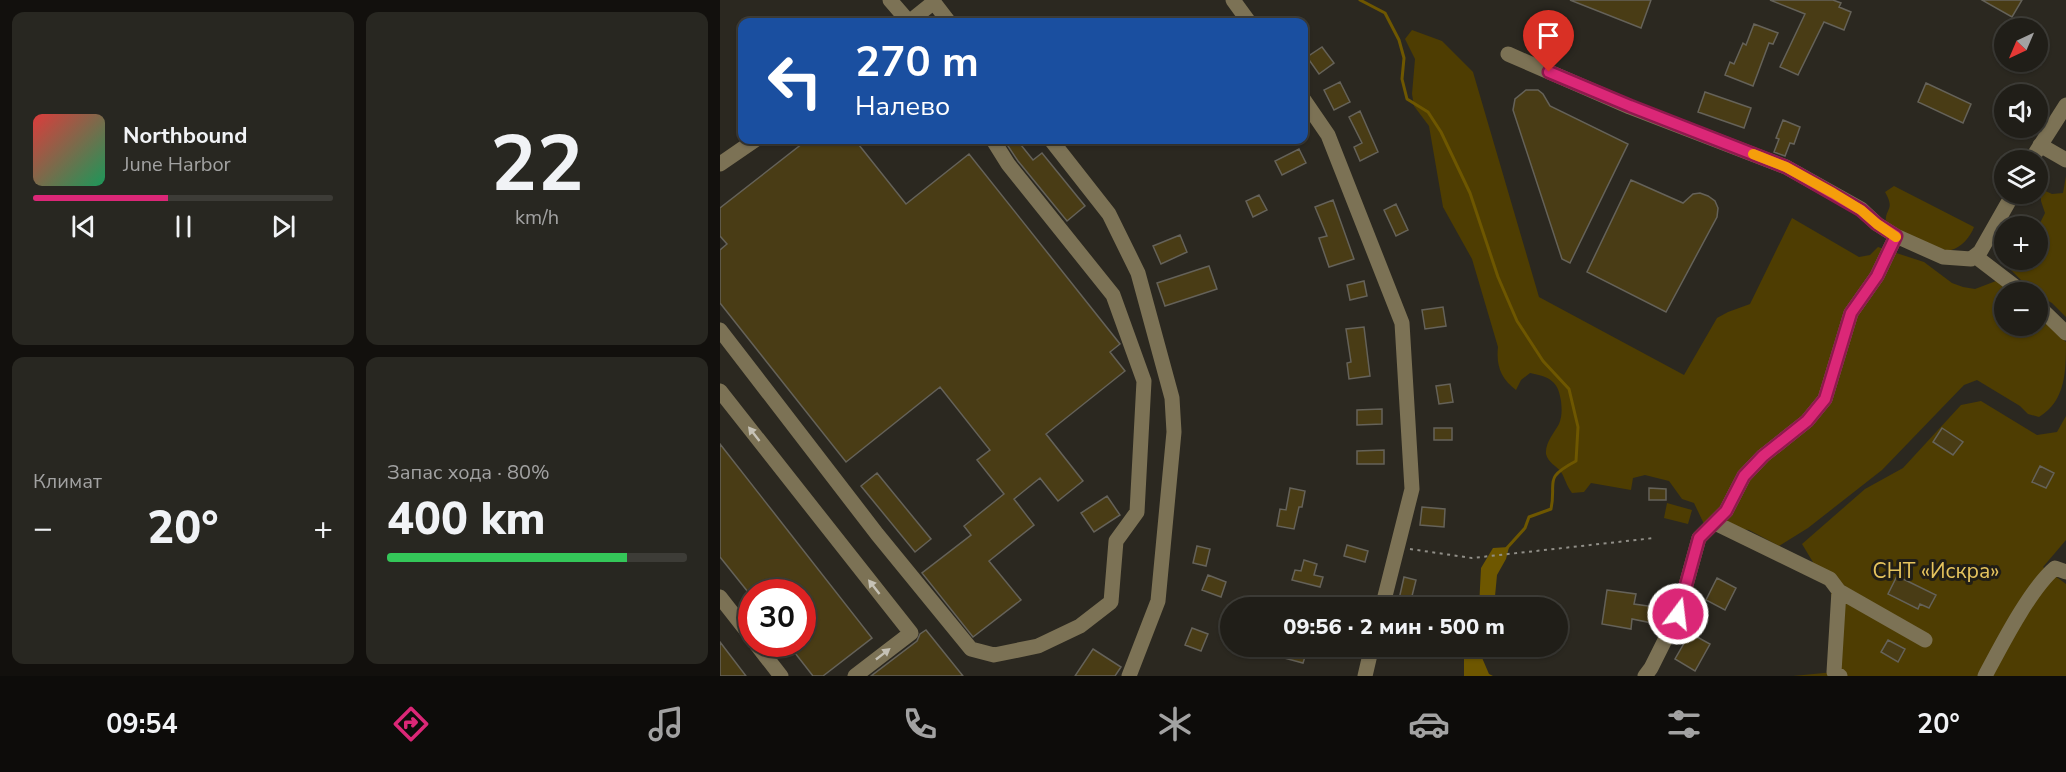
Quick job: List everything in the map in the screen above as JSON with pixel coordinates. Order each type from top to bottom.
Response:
[{"type":"street","points":[[890,0],[906,18]]},
{"type":"street","points":[[1233,0],[1246,18]]},
{"type":"street","points":[[914,18],[933,1],[946,18]]},
{"type":"street","points":[[1508,54],[1630,106],[1786,167],[1861,210],[1896,236],[1943,256],[1957,259],[1971,259],[1975,256],[2007,204]]},
{"type":"street","points":[[2037,150],[2066,105]]},
{"type":"street","points":[[1308,106],[1328,135],[1402,323],[1412,489],[1385,597]]},
{"type":"street","points":[[720,164],[749,144]]},
{"type":"street","points":[[720,330],[877,534],[970,649],[994,655],[1038,646],[1080,626],[1111,602],[1116,541],[1137,512],[1144,381],[1113,295],[1008,164],[996,144]]},
{"type":"street","points":[[1054,144],[1109,214],[1138,273],[1172,398],[1174,432],[1158,601],[1129,676]]},
{"type":"street","points":[[2040,145],[2066,160]]},
{"type":"street","points":[[1648,672],[1678,614],[1699,538],[1726,511],[1744,476],[1763,456],[1807,421],[1825,399],[1851,313],[1877,276],[1896,236]]},
{"type":"street","points":[[1975,256],[2009,282]]},
{"type":"street","points":[[2048,315],[2066,333]]},
{"type":"street","points":[[720,391],[911,633],[855,676]]},
{"type":"street","points":[[1714,523],[1830,579],[1839,591],[1925,640]]},
{"type":"street","points":[[1985,676],[2020,614],[2046,576],[2055,568],[2066,572]]},
{"type":"street","points":[[1839,591],[1834,672],[1840,676]]},
{"type":"street","points":[[720,597],[738,620]]},
{"type":"street","points":[[766,657],[781,676]]},
{"type":"street","points":[[1365,676],[1369,657]]},
{"type":"path","points":[[1397,548],[1473,558],[1654,538]]},
{"type":"green space","points":[[1412,30],[1442,41],[1473,72],[1539,297],[1684,375],[1717,318],[1750,304],[1792,218],[1859,257],[1870,255],[1878,247],[1924,262],[1952,283],[1963,287],[1975,289],[1996,281],[1994,282],[1994,336],[2048,336],[2048,325],[2066,342],[2065,374],[2055,402],[2039,417],[2028,414],[2020,406],[1977,380],[1964,385],[1882,470],[1808,528],[1779,546],[1749,530],[1704,524],[1694,503],[1682,499],[1669,481],[1645,475],[1633,478],[1631,490],[1591,483],[1584,492],[1572,493],[1561,472],[1546,454],[1548,442],[1561,416],[1558,388],[1547,378],[1530,373],[1521,380],[1516,390],[1503,377],[1498,360],[1498,347],[1472,259],[1443,207],[1429,126],[1414,106],[1412,94],[1415,59],[1405,39]]},
{"type":"green space","points":[[2066,176],[2066,317],[2048,301],[2048,282],[2023,282],[2011,270],[2048,270],[2048,216],[2044,216],[2045,213],[2042,204],[2048,204],[2048,192],[2063,193]]},
{"type":"green space","points":[[1894,186],[1974,227],[1971,234],[1958,247],[1945,250],[1886,223],[1890,203],[1885,192]]},
{"type":"green space","name":"СНТ «Искра»","points":[[1981,401],[2037,435],[2057,432],[2066,416],[2066,540],[2043,567],[2066,584],[2066,676],[1793,676],[1834,672],[1831,592],[1802,544],[1865,489],[1903,468],[1961,405]]},
{"type":"green space","points":[[1667,503],[1692,510],[1688,524],[1664,518]]},
{"type":"shaded area","points":[[1509,547],[1506,559],[1497,575],[1495,597],[1480,597],[1481,568],[1493,548]]},
{"type":"shaded area","points":[[1464,657],[1482,657],[1489,674],[1493,676],[1464,676]]},
{"type":"building","points":[[1570,0],[1651,0],[1641,28]]},
{"type":"building","points":[[1770,0],[1833,0],[1841,3],[1839,7],[1851,12],[1844,30],[1824,22],[1798,75],[1780,67],[1805,14]]},
{"type":"building","points":[[1982,0],[2022,0],[2012,17]]},
{"type":"building","points":[[1754,24],[1778,33],[1773,44],[1769,43],[1753,86],[1725,75],[1730,62],[1734,64],[1743,43],[1746,45]]},
{"type":"building","points":[[1322,47],[1334,63],[1319,74],[1308,56]]},
{"type":"building","points":[[1340,82],[1350,102],[1334,110],[1324,90]]},
{"type":"building","points":[[1926,83],[1971,104],[1963,123],[1918,102]]},
{"type":"building","points":[[1526,90],[1538,90],[1550,106],[1628,144],[1570,263],[1562,259],[1513,110],[1515,99]]},
{"type":"building","points":[[1705,92],[1751,108],[1744,128],[1698,112]]},
{"type":"building","points":[[1360,111],[1378,152],[1360,161],[1354,147],[1362,143],[1349,117]]},
{"type":"building","points":[[1783,120],[1800,127],[1794,144],[1790,143],[1785,156],[1774,152],[1779,139],[1776,138]]},
{"type":"building","points":[[802,144],[858,144],[906,204],[969,154],[1120,344],[1110,352],[1125,371],[1046,434],[1083,481],[1058,501],[1040,478],[1014,499],[1034,525],[989,561],[1021,600],[973,637],[922,573],[971,535],[964,526],[1004,494],[977,460],[990,450],[940,387],[846,462],[720,303],[720,250],[727,244],[720,236],[720,208]]},
{"type":"building","points":[[1007,144],[1020,144],[1033,160],[1042,153],[1085,206],[1067,221]]},
{"type":"building","points":[[1299,149],[1306,163],[1282,175],[1275,161]]},
{"type":"building","points":[[1631,180],[1683,203],[1693,194],[1700,193],[1715,201],[1718,208],[1717,217],[1666,312],[1587,272]]},
{"type":"building","points":[[1259,195],[1267,210],[1253,217],[1246,201]]},
{"type":"building","points":[[1333,200],[1354,259],[1329,267],[1319,238],[1327,236],[1315,207]]},
{"type":"building","points":[[1396,204],[1408,230],[1396,236],[1384,210]]},
{"type":"building","points":[[1180,235],[1187,252],[1161,264],[1153,246]]},
{"type":"building","points":[[1209,266],[1217,289],[1165,306],[1157,283]]},
{"type":"building","points":[[1364,281],[1367,296],[1350,300],[1347,285]]},
{"type":"building","points":[[1443,307],[1446,326],[1425,329],[1422,310]]},
{"type":"building","points":[[1364,327],[1370,376],[1349,379],[1347,363],[1351,362],[1346,329]]},
{"type":"building","points":[[1450,384],[1453,402],[1439,404],[1436,386]]},
{"type":"building","points":[[1382,409],[1382,424],[1357,425],[1357,410]]},
{"type":"building","points":[[1434,428],[1452,428],[1452,440],[1434,440]]},
{"type":"building","points":[[1942,428],[1963,442],[1953,455],[1933,442]]},
{"type":"building","points":[[720,444],[872,638],[823,676],[813,676],[798,657],[816,657],[816,579],[738,580],[720,557]]},
{"type":"building","points":[[1384,450],[1384,464],[1357,464],[1357,451]]},
{"type":"building","points":[[2040,466],[2054,473],[2046,488],[2032,482]]},
{"type":"building","points":[[877,473],[931,539],[915,552],[861,486]]},
{"type":"building","points":[[1290,488],[1305,491],[1294,529],[1277,526],[1280,509],[1286,510]]},
{"type":"building","points":[[1649,488],[1666,489],[1666,500],[1649,500]]},
{"type":"building","points":[[1107,496],[1120,515],[1094,532],[1081,513]]},
{"type":"building","points":[[1422,507],[1445,509],[1444,527],[1420,525]]},
{"type":"building","points":[[1347,545],[1368,551],[1365,562],[1344,556]]},
{"type":"building","points":[[1197,546],[1210,549],[1206,566],[1193,563]]},
{"type":"building","points":[[1304,560],[1317,564],[1314,575],[1323,577],[1320,587],[1292,580],[1295,570],[1301,571]]},
{"type":"building","points":[[1208,575],[1226,582],[1221,597],[1202,590]]},
{"type":"building","points":[[1897,576],[1936,595],[1929,608],[1920,604],[1918,609],[1888,594]]},
{"type":"building","points":[[1404,577],[1416,580],[1412,597],[1399,597]]},
{"type":"building","points":[[1717,578],[1736,588],[1725,610],[1706,600]]},
{"type":"building","points":[[1607,590],[1636,594],[1634,604],[1655,607],[1656,603],[1666,604],[1662,625],[1632,619],[1631,629],[1602,624]]},
{"type":"building","points":[[1192,628],[1208,634],[1201,651],[1185,645]]},
{"type":"building","points":[[926,630],[963,676],[871,676],[917,641],[920,634]]},
{"type":"building","points":[[1690,633],[1710,644],[1695,671],[1675,659]]},
{"type":"building","points":[[1888,640],[1905,649],[1898,662],[1881,652]]},
{"type":"building","points":[[720,642],[746,676],[720,676]]},
{"type":"building","points":[[1093,649],[1121,667],[1115,676],[1075,676]]},
{"type":"building","points":[[1284,657],[1305,657],[1303,663]]},
{"type":"waterway","points":[[1360,0],[1385,13],[1399,40],[1404,58],[1402,79],[1407,99],[1428,112],[1441,132],[1470,193],[1498,277],[1517,321],[1543,361],[1569,389],[1578,427],[1576,461],[1565,467],[1555,477],[1551,509],[1529,517],[1525,528],[1506,549]]},
{"type":"slow traffic","points":[[1753,154],[1776,162],[1833,193],[1861,210],[1896,237]]},
{"type":"route","points":[[1549,72],[1776,162],[1861,210],[1896,236],[1877,276],[1851,313],[1825,399],[1807,421],[1763,456],[1744,476],[1726,511],[1699,538],[1678,614]]}]
